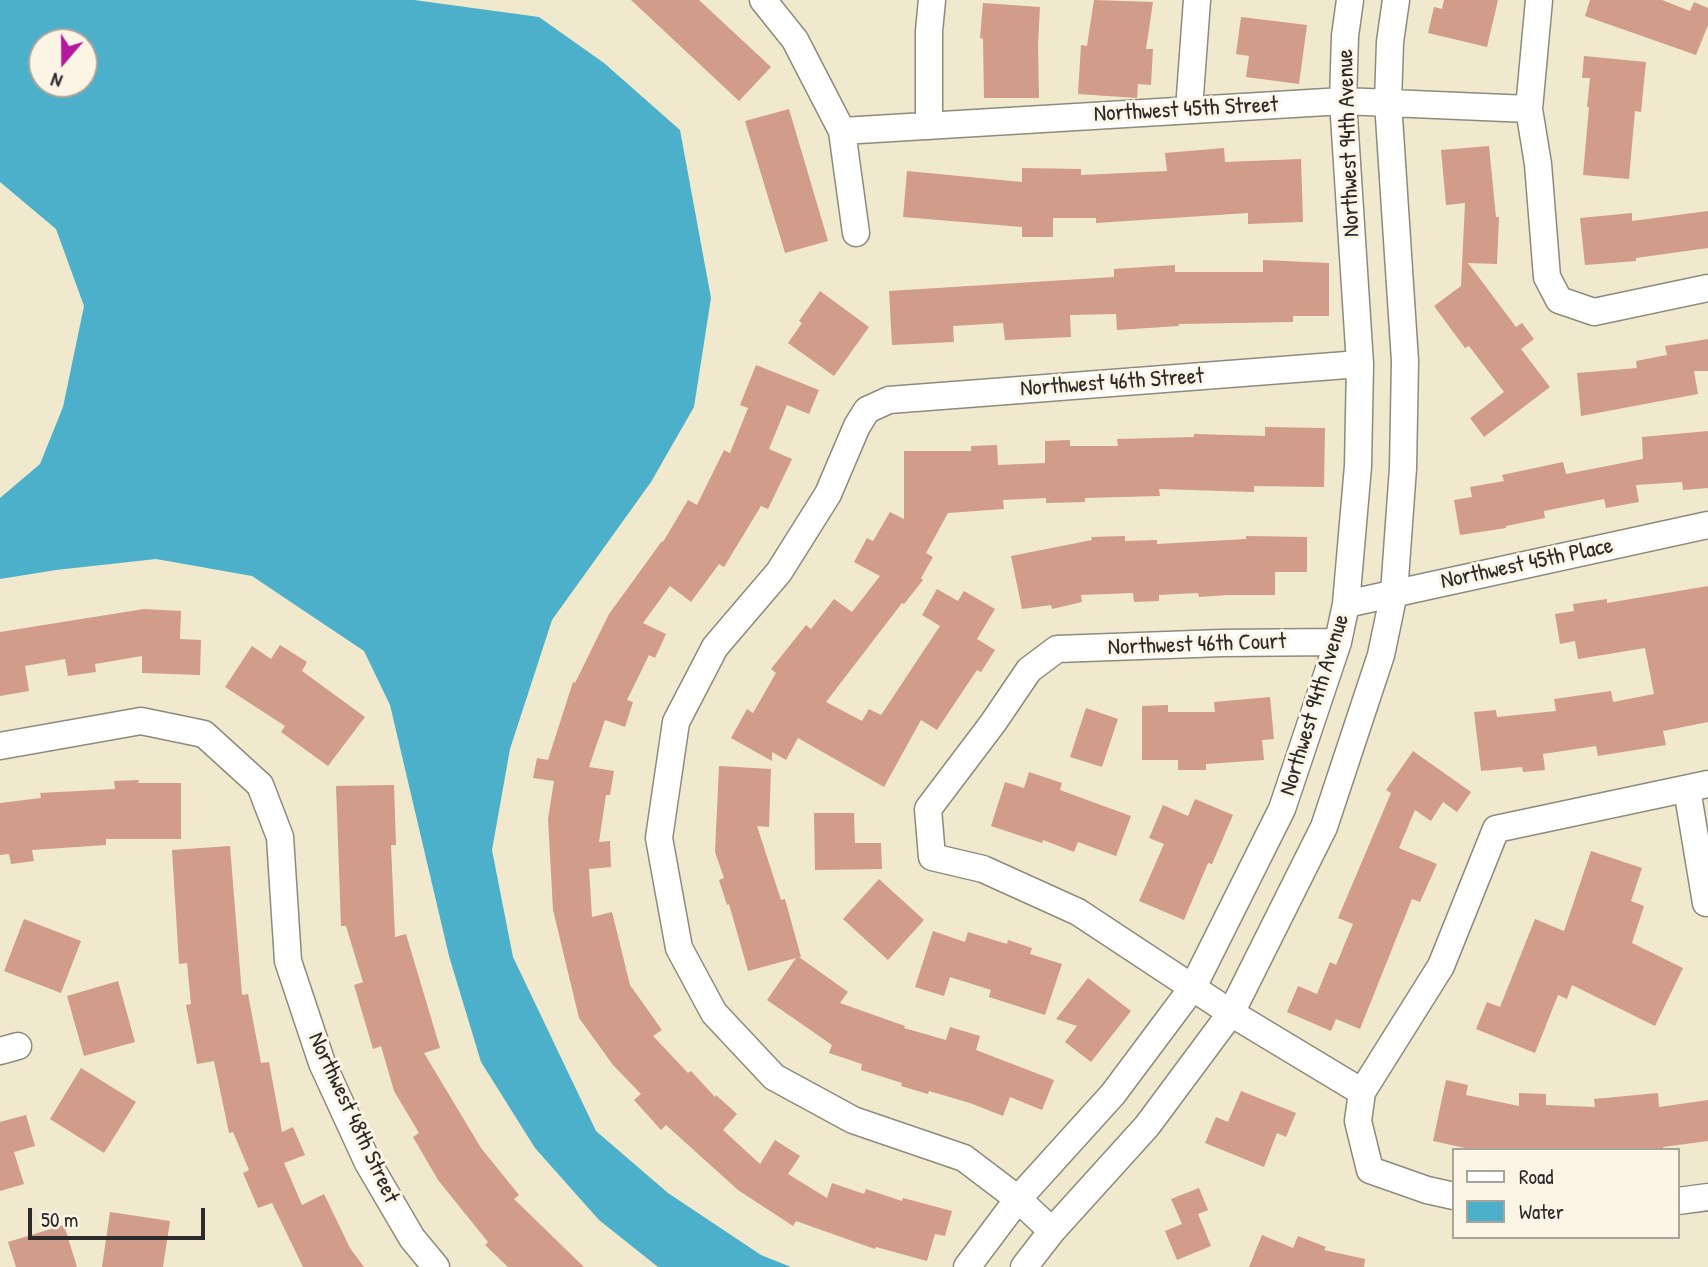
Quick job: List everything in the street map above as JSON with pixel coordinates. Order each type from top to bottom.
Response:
[{"type":"street","points":[[763,0],[795,40],[842,131],[856,233]]},
{"type":"street","points":[[929,126],[929,31],[932,0]]},
{"type":"street","points":[[1189,109],[1197,0]]},
{"type":"street","name":"Northwest 94th Avenue","points":[[967,1267],[1018,1199],[1113,1094],[1193,987],[1282,809],[1338,642],[1346,604],[1357,466],[1360,363],[1343,101],[1345,36],[1350,0]]},
{"type":"street","name":"Northwest 94th Avenue","points":[[1024,1267],[1052,1231],[1147,1126],[1231,1013],[1324,827],[1381,655],[1394,593],[1403,468],[1405,361],[1388,102],[1390,42],[1396,0]]},
{"type":"street","points":[[1539,0],[1529,109],[1538,164],[1547,277],[1559,300],[1594,312],[1708,288]]},
{"type":"street","name":"Northwest 45th Street","points":[[842,131],[1343,101],[1529,109]]},
{"type":"street","name":"Northwest 46th Street","points":[[1018,1199],[964,1158],[853,1120],[774,1077],[714,1013],[679,948],[659,838],[676,722],[715,647],[779,572],[828,494],[857,426],[867,410],[889,400],[1360,363]]},
{"type":"street","name":"Northwest 45th Place","points":[[1346,604],[1708,525]]},
{"type":"street","name":"Northwest 46th Court","points":[[1193,987],[1078,912],[983,869],[932,857],[928,809],[1029,670],[1057,649],[1338,642]]},
{"type":"street","name":"Northwest 48th Street","points":[[0,746],[141,721],[204,734],[260,785],[280,837],[288,961],[322,1063],[368,1163],[412,1238],[436,1267]]},
{"type":"street","points":[[1452,1196],[1427,1190],[1370,1170],[1358,1121],[1362,1092],[1441,966],[1496,829],[1697,786],[1706,903]]},
{"type":"street","points":[[1193,987],[1362,1092]]},
{"type":"street","points":[[1680,1201],[1708,1197]]},
{"type":"street","points":[[1018,1199],[1052,1231]]},
{"type":"water","points":[[0,0],[414,0],[539,17],[604,63],[680,130],[711,298],[694,407],[651,482],[552,620],[510,749],[492,850],[513,957],[596,1131],[668,1193],[761,1255],[791,1267],[658,1267],[599,1220],[535,1148],[481,1062],[449,956],[390,705],[364,651],[252,576],[156,559],[0,579],[0,498],[40,464],[63,407],[84,306],[56,229],[0,182]]},
{"type":"building","points":[[631,0],[699,0],[771,67],[739,101]]},
{"type":"building","points":[[1094,0],[1153,2],[1146,49],[1153,49],[1151,85],[1138,84],[1137,98],[1078,94],[1081,45],[1087,46]]},
{"type":"building","points":[[1444,0],[1498,0],[1487,47],[1428,33],[1434,7],[1442,9]]},
{"type":"building","points":[[1590,0],[1662,0],[1690,11],[1694,2],[1708,8],[1708,25],[1696,55],[1585,16]]},
{"type":"building","points":[[983,3],[1040,7],[1039,98],[984,98],[983,39],[980,38]]},
{"type":"building","points":[[1241,17],[1307,25],[1299,84],[1246,77],[1249,56],[1236,54]]},
{"type":"building","points":[[1584,56],[1646,62],[1641,112],[1635,111],[1629,179],[1583,175],[1590,78],[1582,78]]},
{"type":"building","points":[[789,109],[828,241],[785,253],[745,121]]},
{"type":"building","points":[[1489,146],[1496,217],[1499,217],[1497,264],[1468,263],[1516,327],[1522,323],[1534,339],[1521,349],[1550,387],[1484,437],[1470,418],[1504,392],[1469,346],[1465,348],[1434,306],[1461,286],[1465,203],[1446,205],[1441,150]]},
{"type":"building","points":[[1224,148],[1225,162],[1301,159],[1303,222],[1248,224],[1248,213],[1096,223],[1096,218],[1053,218],[1053,237],[1022,237],[1022,227],[903,217],[907,171],[1022,182],[1022,168],[1081,169],[1081,175],[1167,171],[1165,153]]},
{"type":"building","points":[[1708,211],[1708,248],[1636,258],[1636,261],[1585,265],[1580,218],[1632,213],[1632,221]]},
{"type":"building","points":[[1263,260],[1329,263],[1329,316],[1293,316],[1293,322],[1178,324],[1179,326],[1117,330],[1116,314],[1070,315],[1071,337],[1005,340],[1003,323],[953,326],[954,342],[892,345],[889,291],[1114,277],[1114,269],[1175,265],[1175,272],[1263,272]]},
{"type":"building","points":[[820,291],[869,327],[834,376],[788,343],[802,323],[799,321]]},
{"type":"building","points":[[1708,339],[1708,371],[1694,371],[1698,394],[1581,416],[1577,373],[1637,368],[1636,361],[1667,355],[1665,346]]},
{"type":"building","points":[[756,365],[819,390],[809,414],[787,405],[769,449],[792,459],[768,509],[761,506],[724,567],[719,564],[691,602],[670,586],[643,623],[666,634],[655,658],[649,655],[627,700],[633,702],[625,727],[605,720],[589,767],[614,771],[610,795],[606,795],[599,842],[610,841],[611,867],[589,869],[592,917],[612,912],[630,985],[662,1030],[653,1036],[688,1073],[691,1071],[715,1097],[716,1095],[737,1114],[723,1130],[760,1164],[775,1140],[800,1156],[788,1174],[827,1198],[832,1183],[864,1194],[866,1189],[902,1201],[903,1198],[952,1211],[945,1236],[935,1234],[927,1261],[876,1247],[875,1249],[796,1221],[793,1226],[738,1190],[666,1125],[661,1130],[634,1100],[641,1094],[613,1065],[579,1018],[553,910],[548,819],[554,781],[533,778],[537,758],[548,760],[573,682],[575,683],[609,614],[663,542],[688,500],[697,505],[724,450],[730,453],[748,408],[740,405]]},
{"type":"building","points":[[1265,427],[1325,428],[1324,487],[1254,486],[1254,492],[1159,489],[1160,496],[1085,498],[1085,502],[1046,503],[1046,498],[1003,500],[1004,509],[948,513],[926,553],[933,557],[921,578],[923,580],[904,604],[902,603],[826,702],[862,721],[869,709],[881,715],[940,626],[922,615],[937,589],[958,601],[964,591],[995,609],[977,639],[995,650],[981,672],[977,670],[937,730],[921,720],[884,787],[798,738],[786,760],[772,752],[772,761],[731,738],[747,709],[753,713],[776,673],[771,669],[806,625],[811,629],[834,599],[852,612],[880,576],[854,562],[867,538],[873,541],[890,512],[904,519],[904,451],[971,451],[971,446],[997,445],[998,465],[1045,463],[1045,441],[1070,440],[1070,446],[1118,446],[1117,439],[1194,437],[1194,434],[1265,436]]},
{"type":"building","points":[[1708,431],[1708,488],[1683,490],[1682,482],[1636,485],[1639,502],[1606,508],[1604,499],[1544,511],[1545,518],[1506,528],[1460,535],[1454,500],[1472,497],[1470,487],[1504,481],[1502,475],[1563,462],[1566,474],[1643,459],[1642,437]]},
{"type":"building","points":[[1125,536],[1125,541],[1157,540],[1157,544],[1246,539],[1246,536],[1307,537],[1307,572],[1275,572],[1275,595],[1199,597],[1198,593],[1159,595],[1159,601],[1134,602],[1133,593],[1081,595],[1082,602],[1052,609],[1051,605],[1022,609],[1011,556],[1092,540],[1091,537]]},
{"type":"building","points":[[1708,586],[1708,722],[1663,731],[1666,745],[1598,756],[1596,746],[1543,754],[1545,770],[1523,772],[1522,767],[1481,771],[1474,712],[1496,710],[1497,717],[1556,711],[1554,699],[1611,691],[1613,702],[1654,694],[1645,648],[1578,659],[1575,641],[1560,644],[1555,614],[1574,611],[1573,604],[1607,599],[1607,603]]},
{"type":"building","points":[[144,609],[181,611],[180,639],[201,640],[200,675],[142,673],[142,656],[95,664],[96,672],[68,676],[65,659],[25,666],[29,691],[0,696],[0,632]]},
{"type":"building","points":[[280,645],[307,662],[302,671],[365,717],[328,766],[281,732],[285,726],[225,687],[252,646],[271,659]]},
{"type":"building","points":[[1270,697],[1274,739],[1262,740],[1264,760],[1206,764],[1206,770],[1178,770],[1178,760],[1142,760],[1142,706],[1168,705],[1168,712],[1215,712],[1214,702]]},
{"type":"building","points":[[1086,708],[1118,719],[1102,767],[1070,757]]},
{"type":"building","points":[[1413,751],[1471,792],[1457,812],[1443,802],[1431,821],[1415,810],[1399,848],[1437,864],[1420,902],[1412,899],[1360,1029],[1336,1019],[1331,1031],[1287,1012],[1298,986],[1317,994],[1330,962],[1336,965],[1353,924],[1338,918],[1391,793],[1386,790]]},
{"type":"building","points":[[719,766],[771,769],[769,827],[757,826],[781,900],[785,899],[799,957],[848,992],[840,1003],[905,1026],[904,1028],[946,1040],[950,1027],[980,1036],[976,1050],[1054,1080],[1042,1110],[1010,1097],[1003,1116],[970,1103],[901,1086],[902,1083],[861,1070],[862,1064],[829,1053],[832,1045],[767,1000],[796,958],[748,971],[729,904],[727,905],[719,880],[724,878],[715,852]]},
{"type":"building","points":[[1029,772],[1062,783],[1060,790],[1131,816],[1116,856],[1078,842],[1074,852],[1043,840],[1042,843],[991,826],[1005,782],[1024,788]]},
{"type":"building","points":[[139,780],[138,783],[181,783],[181,839],[106,839],[106,845],[32,850],[34,861],[11,864],[9,854],[0,855],[0,803],[41,798],[40,793],[115,789],[114,781]]},
{"type":"building","points":[[394,785],[396,845],[391,845],[395,937],[406,934],[440,1048],[424,1053],[481,1148],[519,1195],[514,1199],[584,1267],[508,1267],[485,1245],[488,1242],[438,1180],[413,1137],[419,1133],[394,1091],[381,1046],[373,1049],[354,985],[363,982],[346,926],[341,926],[336,786]]},
{"type":"building","points":[[1195,799],[1233,815],[1212,864],[1208,863],[1184,920],[1139,901],[1164,844],[1149,838],[1163,805],[1188,816]]},
{"type":"building","points":[[814,813],[854,813],[855,843],[881,843],[882,869],[815,870]]},
{"type":"building","points":[[230,846],[242,995],[248,994],[261,1063],[269,1062],[282,1132],[293,1127],[305,1155],[284,1163],[302,1205],[324,1194],[350,1248],[364,1267],[303,1267],[272,1203],[258,1208],[243,1173],[249,1170],[233,1132],[229,1133],[214,1061],[197,1064],[186,1005],[191,1004],[187,963],[179,964],[172,850]]},
{"type":"building","points":[[1591,851],[1642,868],[1631,901],[1644,906],[1632,943],[1683,968],[1655,1026],[1572,985],[1567,999],[1558,995],[1535,1053],[1476,1029],[1487,1002],[1500,1007],[1535,919],[1564,931]]},
{"type":"building","points":[[879,879],[924,920],[888,960],[843,919]]},
{"type":"building","points":[[24,919],[81,941],[61,993],[4,971]]},
{"type":"building","points":[[933,931],[965,942],[968,932],[1007,944],[1008,940],[1032,948],[1030,954],[1062,964],[1045,1015],[989,997],[991,990],[950,977],[944,996],[915,987]]},
{"type":"building","points":[[1088,978],[1131,1011],[1091,1062],[1065,1042],[1077,1026],[1056,1019]]},
{"type":"building","points":[[118,981],[135,1042],[84,1056],[67,996]]},
{"type":"building","points":[[81,1068],[136,1102],[104,1153],[50,1119]]},
{"type":"building","points":[[1446,1080],[1468,1085],[1466,1095],[1519,1106],[1519,1093],[1546,1094],[1546,1105],[1595,1107],[1594,1099],[1658,1093],[1659,1107],[1708,1100],[1708,1141],[1663,1148],[1465,1148],[1433,1141]]},
{"type":"building","points":[[1241,1091],[1296,1113],[1286,1137],[1277,1133],[1264,1167],[1205,1143],[1216,1117],[1228,1122]]},
{"type":"building","points":[[26,1115],[35,1146],[14,1152],[24,1184],[0,1191],[0,1122]]},
{"type":"building","points":[[1199,1188],[1208,1210],[1198,1214],[1211,1246],[1177,1260],[1165,1231],[1182,1224],[1171,1199]]},
{"type":"building","points":[[110,1212],[170,1221],[163,1267],[102,1267]]},
{"type":"building","points":[[64,1225],[77,1267],[16,1267],[8,1242]]},
{"type":"building","points":[[1262,1235],[1293,1248],[1298,1236],[1326,1247],[1324,1250],[1365,1259],[1364,1267],[1249,1267]]}]
